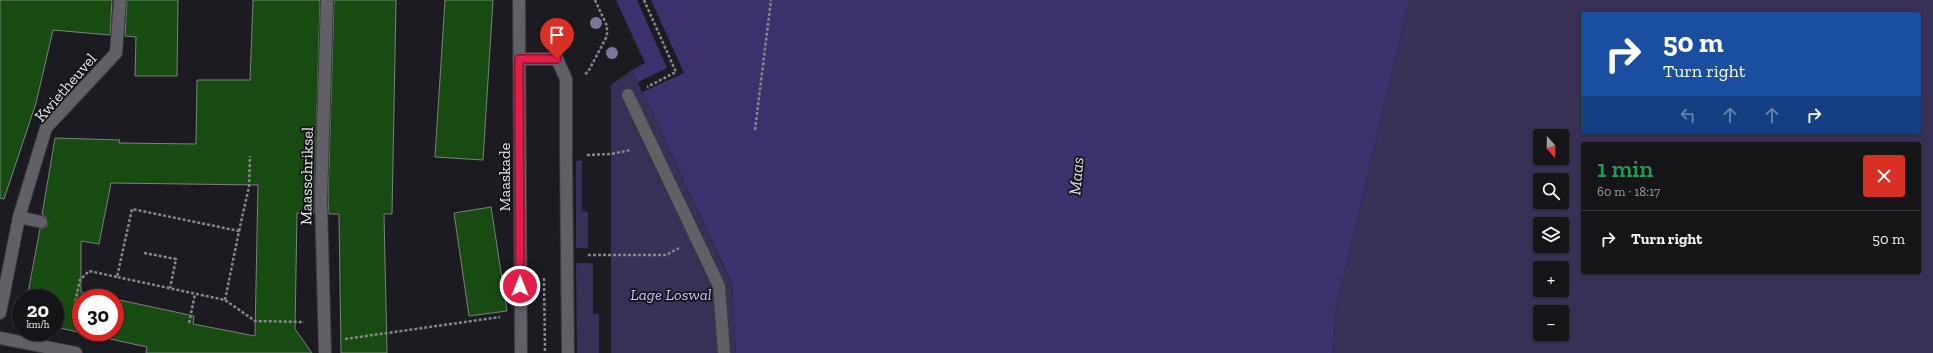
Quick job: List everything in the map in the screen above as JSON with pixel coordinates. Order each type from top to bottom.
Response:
[{"type":"street","name":"Kwietheuvel","points":[[0,313],[19,218],[46,128],[116,53],[120,0]]},
{"type":"street","name":"Maasschriksel","points":[[325,353],[321,200],[327,0]]},
{"type":"street","name":"Maaskade","points":[[519,0],[521,353]]},
{"type":"street","points":[[519,59],[557,59],[566,79],[568,353]]},
{"type":"street","points":[[628,95],[719,286],[724,353]]},
{"type":"street","points":[[19,218],[41,222]]},
{"type":"street","points":[[0,338],[76,353]]},
{"type":"path","points":[[628,95],[676,72],[644,0]]},
{"type":"path","points":[[756,130],[771,0]]},
{"type":"path","points":[[224,300],[249,187],[250,156]]},
{"type":"path","points":[[117,277],[132,209],[239,231]]},
{"type":"path","points":[[583,255],[666,255],[697,239]]},
{"type":"path","points":[[144,253],[176,259],[170,288]]},
{"type":"path","points":[[78,289],[80,280],[89,271],[224,300],[255,321],[291,322]]},
{"type":"path","points":[[189,323],[195,294]]},
{"type":"path","points":[[324,340],[343,339],[489,319]]},
{"type":"green space","points":[[1409,0],[1933,0],[1933,353],[1332,353],[1335,312]]},
{"type":"green space","name":"Lage Loswal","points":[[632,70],[732,285],[736,353],[611,353],[611,85]]},
{"type":"green space","points":[[582,160],[582,211],[588,212],[588,248],[576,248],[576,161]]},
{"type":"green space","points":[[576,263],[593,263],[593,314],[599,314],[599,353],[577,353]]},
{"type":"water","name":"Maas","points":[[616,0],[1409,0],[1335,312],[1332,353],[736,353],[732,284],[632,70],[645,63]]},
{"type":"pier","points":[[637,0],[651,0],[684,73],[642,92],[638,82],[667,68]]},
{"type":"building","points":[[0,0],[112,0],[110,35],[53,30],[36,103],[4,199],[0,198]]},
{"type":"building","points":[[127,0],[178,0],[177,76],[135,76],[136,37],[125,36]]},
{"type":"building","points":[[253,0],[320,0],[314,213],[297,213],[295,329],[312,353],[146,353],[147,347],[119,341],[124,341],[124,301],[194,316],[193,324],[255,336],[258,185],[111,183],[99,244],[81,241],[81,289],[72,289],[72,331],[64,329],[64,289],[29,289],[40,229],[46,227],[48,223],[46,217],[42,215],[55,138],[120,140],[119,143],[196,144],[197,80],[250,80]]},
{"type":"building","points":[[334,0],[396,0],[392,214],[384,214],[387,353],[341,353],[339,214],[329,214],[328,200]]},
{"type":"building","points":[[445,0],[493,0],[483,160],[435,157]]},
{"type":"building","points":[[491,207],[507,311],[469,316],[454,213]]},
{"type":"route","points":[[520,286],[519,59],[557,59]]}]
